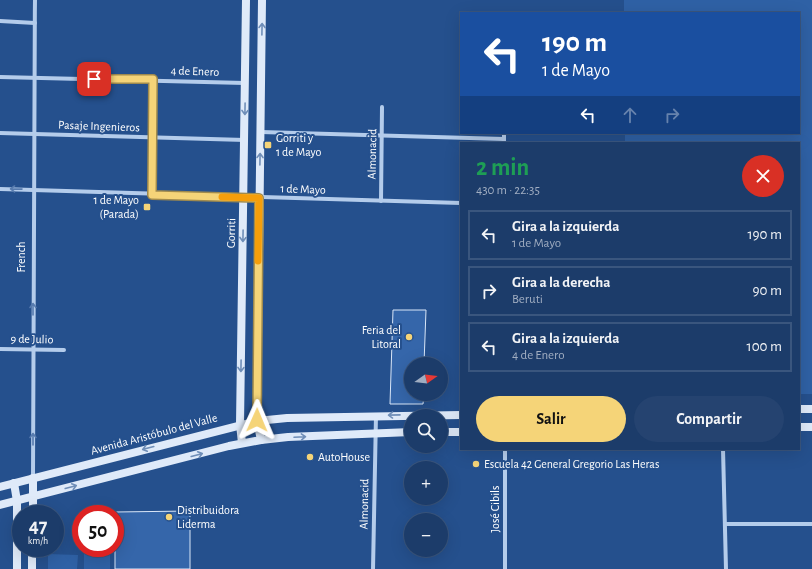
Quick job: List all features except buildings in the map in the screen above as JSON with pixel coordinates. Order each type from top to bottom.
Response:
[{"type":"main road","name":"Gorriti","points":[[242,443],[240,424],[246,0]]},
{"type":"main road","points":[[261,440],[257,420],[262,0]]},
{"type":"main road","points":[[800,409],[812,409]]},
{"type":"main road","name":"Avenida Aristóbulo del Valle","points":[[0,487],[257,420],[376,415],[460,415]]},
{"type":"main road","points":[[800,427],[812,427]]},
{"type":"main road","points":[[0,505],[242,443],[261,440],[404,432]]},
{"type":"main road","points":[[448,432],[460,432]]},
{"type":"main road","name":"French","points":[[33,478],[33,505]]},
{"type":"main road","points":[[14,483],[17,501],[17,569]]},
{"type":"main road","points":[[32,557],[32,569]]},
{"type":"street","name":"French","points":[[33,478],[32,190],[36,78],[35,0]]},
{"type":"street","points":[[0,21],[35,23]]},
{"type":"street","name":"4 de Enero","points":[[0,77],[153,79],[246,83]]},
{"type":"street","points":[[152,195],[153,79]]},
{"type":"street","name":"Almonacid","points":[[381,201],[382,107]]},
{"type":"street","points":[[260,132],[504,141]]},
{"type":"street","name":"Pasaje Ingenieros","points":[[0,133],[245,140]]},
{"type":"street","name":"1 de Mayo","points":[[0,189],[152,195],[460,203]]},
{"type":"street","name":"9 de Julio","points":[[0,349],[64,350]]},
{"type":"street","name":"Almonacid","points":[[374,569],[376,415]]},
{"type":"street","name":"José Cibils","points":[[505,450],[505,569]]},
{"type":"street","points":[[723,450],[726,569]]},
{"type":"street","points":[[725,524],[812,524]]},
{"type":"shaded area","points":[[624,0],[812,0],[812,394],[800,394],[800,142],[625,142],[625,134],[800,134],[800,12],[624,12]]},
{"type":"shaded area","points":[[64,555],[78,557],[77,569],[48,569],[48,557],[64,557]]},
{"type":"shaded area","points":[[84,557],[110,557],[110,569],[84,569]]},
{"type":"slow traffic","points":[[222,197],[259,198],[258,261]]},
{"type":"place","name":"Gorriti y 1 de Mayo","points":[[268,145]]},
{"type":"place","name":"1 de Mayo (Parada)","points":[[147,207]]},
{"type":"place","name":"Feria del Litoral","points":[[409,337]]},
{"type":"place","name":"AutoHouse","points":[[310,457]]},
{"type":"place","name":"Escuela 42 General Gregorio Las Heras","points":[[476,464]]},
{"type":"place","name":"Distribuidora Liderma","points":[[169,517]]},
{"type":"route","points":[[94,79],[153,79],[152,195],[259,198],[257,420]]}]
